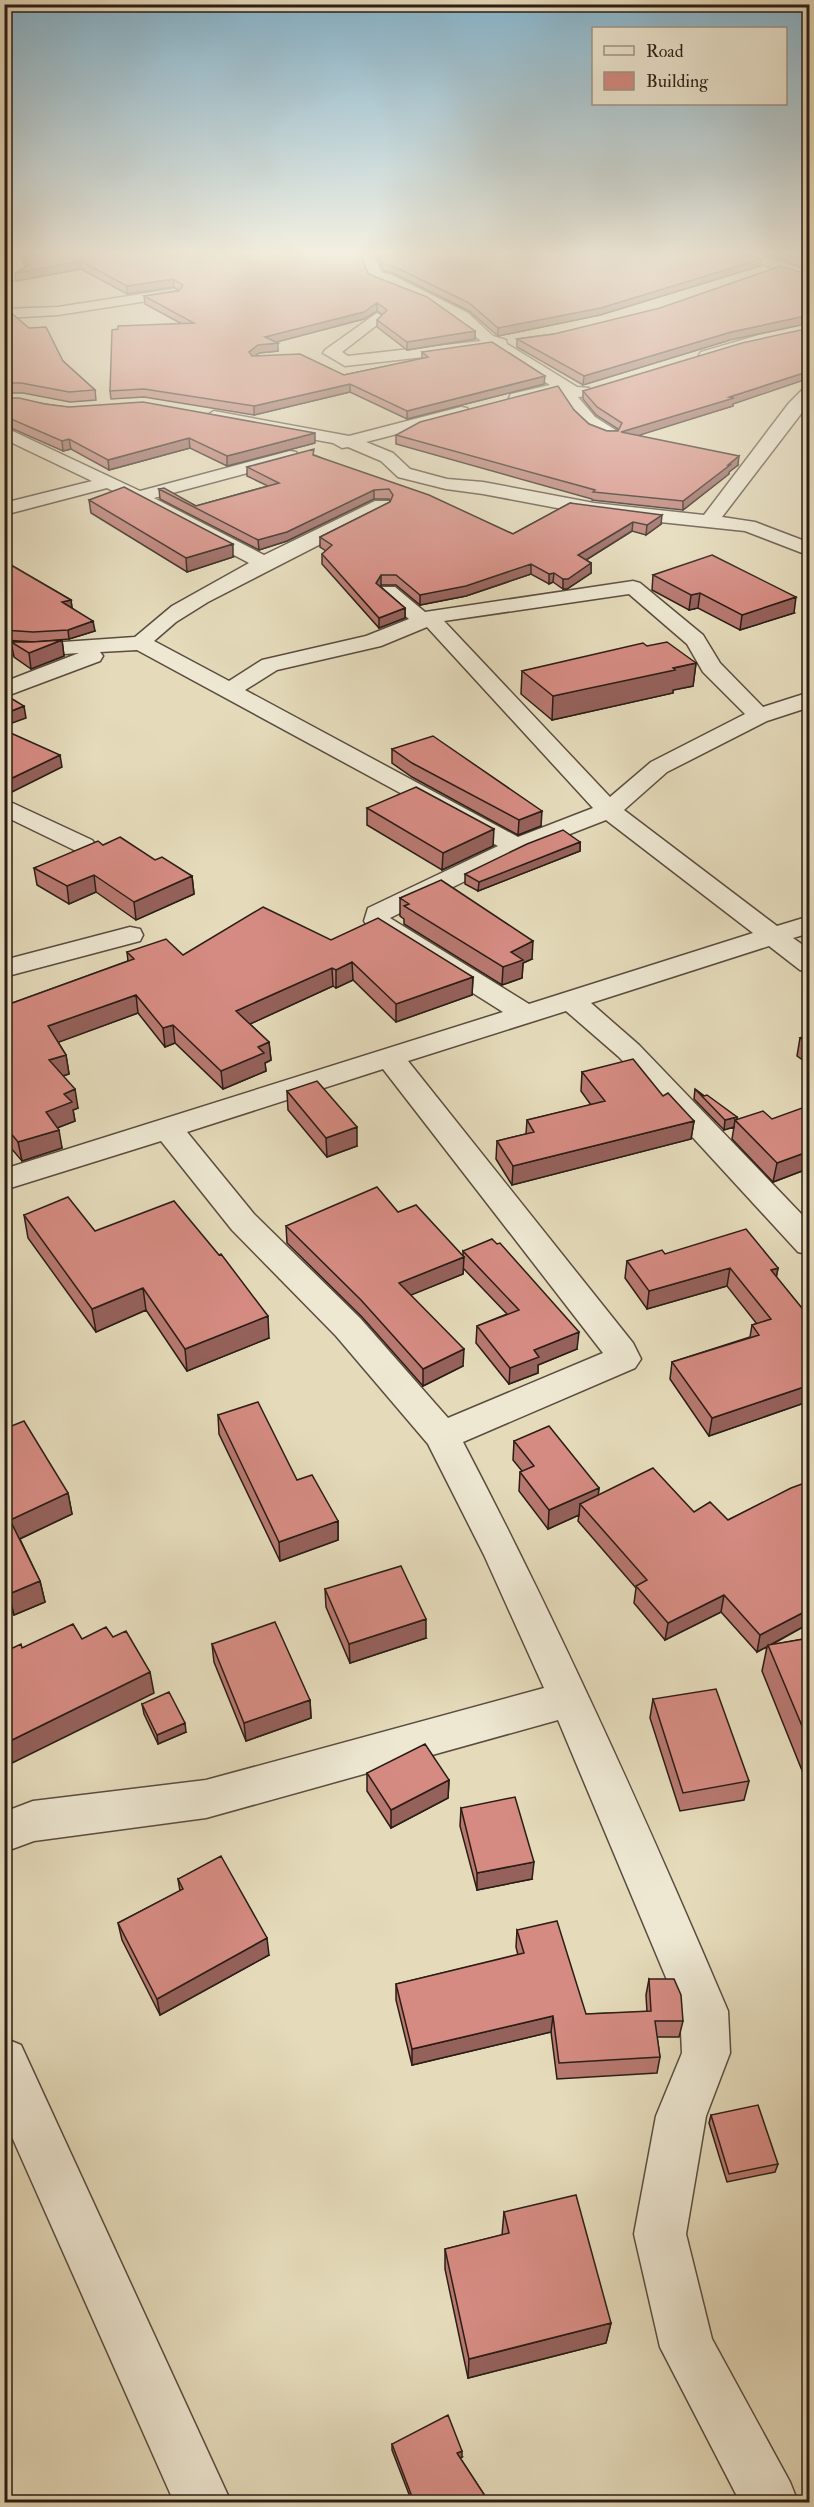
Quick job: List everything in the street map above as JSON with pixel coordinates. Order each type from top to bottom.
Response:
[{"type":"street","points":[[535,368],[579,393],[600,388]]},
{"type":"street","points":[[496,403],[564,386]]},
{"type":"street","points":[[564,386],[577,411],[600,430],[611,433]]},
{"type":"street","points":[[708,523],[808,395]]},
{"type":"street","points":[[138,497],[473,409]]},
{"type":"street","points":[[201,414],[349,441],[387,457],[404,473],[446,484],[483,488],[594,509],[748,526],[810,550]]},
{"type":"street","points":[[4,432],[109,482],[264,562]]},
{"type":"street","points":[[4,509],[109,482]]},
{"type":"street","points":[[4,690],[131,644],[163,620],[264,562],[382,505]]},
{"type":"street","points":[[759,716],[711,667],[695,639],[633,587],[429,617],[609,810],[810,964]]},
{"type":"street","points":[[229,691],[270,666],[373,641],[423,621],[388,591]]},
{"type":"street","points":[[4,648],[34,650],[131,644],[229,691],[517,846]]},
{"type":"street","points":[[525,1014],[377,921],[377,914],[517,846],[609,810],[659,767],[759,716],[810,699]]},
{"type":"street","points":[[4,806],[83,845]]},
{"type":"street","points":[[4,1180],[810,924]]},
{"type":"street","points":[[4,969],[129,935]]},
{"type":"street","points":[[570,999],[629,1051],[810,1244]]},
{"type":"street","points":[[389,1057],[621,1352],[623,1359],[442,1436]]},
{"type":"street","points":[[167,1128],[243,1222],[348,1327],[442,1436],[503,1555],[570,1699],[704,2011],[706,2053],[681,2116],[660,2234],[687,2347],[770,2502]]},
{"type":"street","points":[[4,1832],[33,1821],[206,1799],[570,1699]]},
{"type":"street","points":[[4,2062],[203,2502]]},
{"type":"building","points":[[4,368],[71,368],[95,390],[69,392],[21,383],[4,383]]},
{"type":"building","points":[[111,368],[329,368],[344,375],[377,368],[533,368],[545,376],[407,411],[350,384],[254,406],[144,389],[110,391]]},
{"type":"building","points":[[570,368],[611,368],[584,376]]},
{"type":"building","points":[[659,368],[810,368],[810,371],[729,397],[734,398],[621,432],[739,456],[683,501],[593,492],[595,490],[396,435],[420,422],[558,386],[574,410],[589,424],[607,431],[618,431],[622,423],[597,407],[583,391]]},
{"type":"building","points":[[4,398],[19,398],[69,407],[143,402],[315,433],[227,456],[189,438],[108,460],[69,439],[62,441],[4,416]]},
{"type":"building","points":[[314,449],[313,455],[429,495],[513,534],[570,503],[662,515],[647,525],[633,522],[578,555],[591,563],[568,579],[563,579],[554,573],[549,574],[531,564],[466,586],[420,595],[396,575],[381,575],[376,583],[405,608],[379,618],[322,554],[332,545],[320,537],[390,502],[393,495],[389,489],[374,490],[287,532],[258,540],[159,489],[164,488],[196,506],[279,483],[247,467]]},
{"type":"building","points":[[124,487],[233,544],[186,558],[89,500]]},
{"type":"building","points":[[712,555],[796,597],[742,615],[700,593],[691,595],[653,575]]},
{"type":"building","points":[[4,561],[71,600],[62,602],[93,621],[68,630],[33,632],[4,630]]},
{"type":"building","points":[[62,640],[29,653],[11,642],[32,642]]},
{"type":"building","points":[[667,642],[696,663],[673,668],[675,670],[553,696],[522,671],[643,643],[647,646]]},
{"type":"building","points":[[4,694],[24,706],[4,714]]},
{"type":"building","points":[[4,730],[60,755],[4,782]]},
{"type":"building","points":[[433,736],[542,811],[519,820],[412,763],[392,749]]},
{"type":"building","points":[[416,787],[494,829],[443,853],[367,808]]},
{"type":"building","points":[[563,830],[580,842],[479,882],[465,874],[527,844]]},
{"type":"building","points":[[120,837],[155,860],[162,857],[192,876],[134,902],[94,875],[67,886],[34,868],[98,841],[103,845]]},
{"type":"building","points":[[441,880],[533,941],[511,952],[523,960],[503,967],[404,906],[409,904],[400,898]]},
{"type":"building","points":[[263,907],[331,940],[378,918],[473,977],[396,1004],[352,962],[336,970],[332,968],[236,1011],[269,1042],[258,1047],[264,1053],[221,1071],[173,1025],[163,1028],[136,995],[48,1026],[66,1055],[49,1060],[75,1089],[64,1094],[72,1102],[46,1112],[59,1130],[18,1142],[4,1125],[4,1006],[134,959],[127,952],[166,939],[183,955]]},
{"type":"building","points":[[810,1034],[810,1044],[800,1038]]},
{"type":"building","points":[[633,1059],[663,1096],[668,1093],[694,1121],[513,1166],[497,1141],[534,1132],[527,1120],[605,1101],[582,1072]]},
{"type":"building","points":[[317,1081],[357,1127],[326,1138],[287,1091]]},
{"type":"building","points":[[695,1089],[704,1096],[707,1095],[737,1117],[725,1120]]},
{"type":"building","points":[[802,1108],[810,1116],[810,1151],[777,1163],[735,1120],[763,1111],[772,1119]]},
{"type":"building","points":[[377,1187],[398,1212],[416,1205],[464,1257],[399,1283],[464,1349],[423,1369],[361,1300],[286,1226]]},
{"type":"building","points":[[68,1197],[95,1231],[174,1201],[219,1255],[221,1254],[268,1316],[185,1349],[143,1288],[92,1309],[24,1215]]},
{"type":"building","points":[[746,1229],[778,1268],[771,1270],[810,1318],[810,1385],[712,1418],[672,1362],[759,1335],[752,1325],[771,1319],[730,1268],[649,1291],[627,1261],[662,1250],[665,1254]]},
{"type":"building","points":[[492,1239],[497,1244],[500,1243],[579,1332],[534,1350],[539,1357],[510,1368],[477,1326],[519,1310],[463,1251]]},
{"type":"building","points":[[258,1402],[297,1480],[312,1475],[338,1521],[279,1542],[218,1415]]},
{"type":"building","points":[[24,1421],[68,1493],[10,1520],[40,1581],[9,1594],[4,1585],[4,1429]]},
{"type":"building","points":[[549,1426],[599,1488],[549,1510],[520,1472],[534,1466],[514,1441]]},
{"type":"building","points":[[653,1468],[694,1512],[710,1502],[728,1520],[791,1488],[810,1481],[810,1609],[760,1635],[724,1595],[668,1623],[636,1586],[647,1580],[580,1504]]},
{"type":"building","points":[[401,1566],[426,1619],[349,1644],[325,1589]]},
{"type":"building","points":[[275,1622],[310,1700],[244,1723],[212,1644]]},
{"type":"building","points":[[73,1624],[82,1639],[106,1627],[113,1637],[126,1631],[150,1672],[4,1744],[4,1652],[21,1644],[22,1648]]},
{"type":"building","points":[[810,1638],[810,1745],[768,1645]]},
{"type":"building","points":[[716,1689],[749,1781],[683,1793],[653,1699]]},
{"type":"building","points":[[169,1692],[185,1723],[157,1735],[142,1704]]},
{"type":"building","points":[[425,1744],[449,1780],[391,1810],[367,1773]]},
{"type":"building","points":[[515,1797],[534,1862],[477,1873],[461,1808]]},
{"type":"building","points":[[221,1856],[267,1938],[157,1999],[118,1923],[183,1889],[178,1879]]},
{"type":"building","points":[[557,1921],[586,2014],[651,2011],[649,1979],[674,1979],[681,1995],[683,2021],[655,2021],[660,2057],[559,2063],[553,2016],[412,2049],[396,1984],[524,1953],[517,1930]]},
{"type":"building","points":[[758,2105],[778,2164],[729,2174],[711,2115]]},
{"type":"building","points":[[576,2195],[611,2323],[469,2359],[445,2249],[509,2233],[504,2212]]},
{"type":"building","points":[[448,2415],[462,2451],[457,2453],[489,2502],[414,2502],[392,2444]]}]
